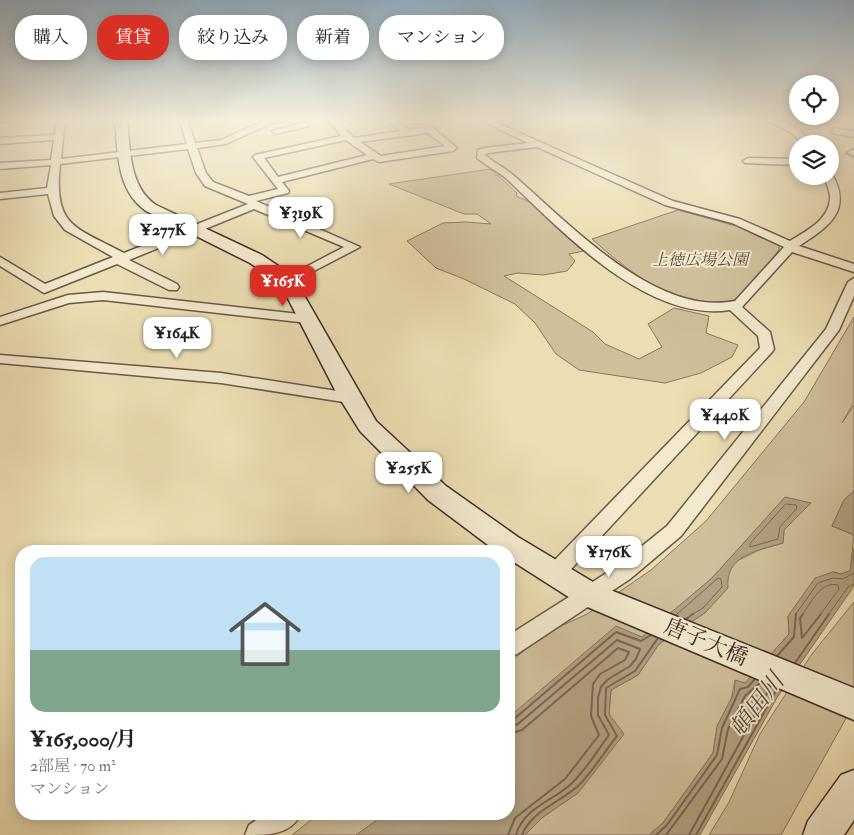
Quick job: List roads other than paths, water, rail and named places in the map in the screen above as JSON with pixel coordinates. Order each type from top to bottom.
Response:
[{"type":"street","points":[[57,158],[52,191],[59,216],[69,228],[173,287]]},
{"type":"street","points":[[0,166],[91,158]]},
{"type":"street","points":[[126,158],[133,188],[138,198],[151,208],[256,259],[287,280],[354,247],[209,184],[201,173],[197,158]]},
{"type":"street","points":[[0,261],[44,289],[121,259],[252,202],[284,191],[259,158]]},
{"type":"street","points":[[276,180],[367,158]]},
{"type":"street","points":[[483,158],[509,176],[570,233],[634,279],[688,305],[703,307],[740,304],[790,246],[821,226],[832,213],[836,198],[832,185]]},
{"type":"street","points":[[571,158],[669,203],[736,221],[790,246],[854,268]]},
{"type":"street","points":[[748,161],[789,162]]},
{"type":"street","points":[[0,196],[52,191]]},
{"type":"street","name":"唐子大橋","points":[[287,280],[350,398],[368,426],[437,493],[508,545]]},
{"type":"street","points":[[515,644],[600,598],[623,573],[674,531],[832,330],[854,282]]},
{"type":"street","points":[[0,321],[68,299],[104,296],[308,319]]},
{"type":"street","points":[[555,573],[692,426],[767,349],[765,335],[733,306]]},
{"type":"street","points":[[0,358],[221,378],[350,398]]},
{"type":"street","name":"唐子大橋","points":[[515,549],[600,598],[854,704]]},
{"type":"street","points":[[822,835],[854,788]]},
{"type":"street","points":[[259,835],[279,820]]},
{"type":"water","points":[[854,491],[854,535],[832,526],[844,500]]},
{"type":"water","points":[[785,497],[811,503],[784,530],[783,543],[753,552],[737,561],[728,577],[728,588],[706,612],[659,644],[638,675],[611,690],[609,714],[624,734],[578,793],[543,817],[525,835],[356,835],[377,820],[515,820],[515,712],[616,626],[642,637],[712,578]]},
{"type":"water","name":"頓田川","points":[[854,548],[854,586],[778,696],[700,835],[649,835],[663,823],[713,753],[717,726],[734,693],[735,680],[745,683],[789,634],[788,616],[815,578],[833,572],[841,574],[850,571]]},
{"type":"park label","name":"上徳広場公園","points":[[700,260]]}]
